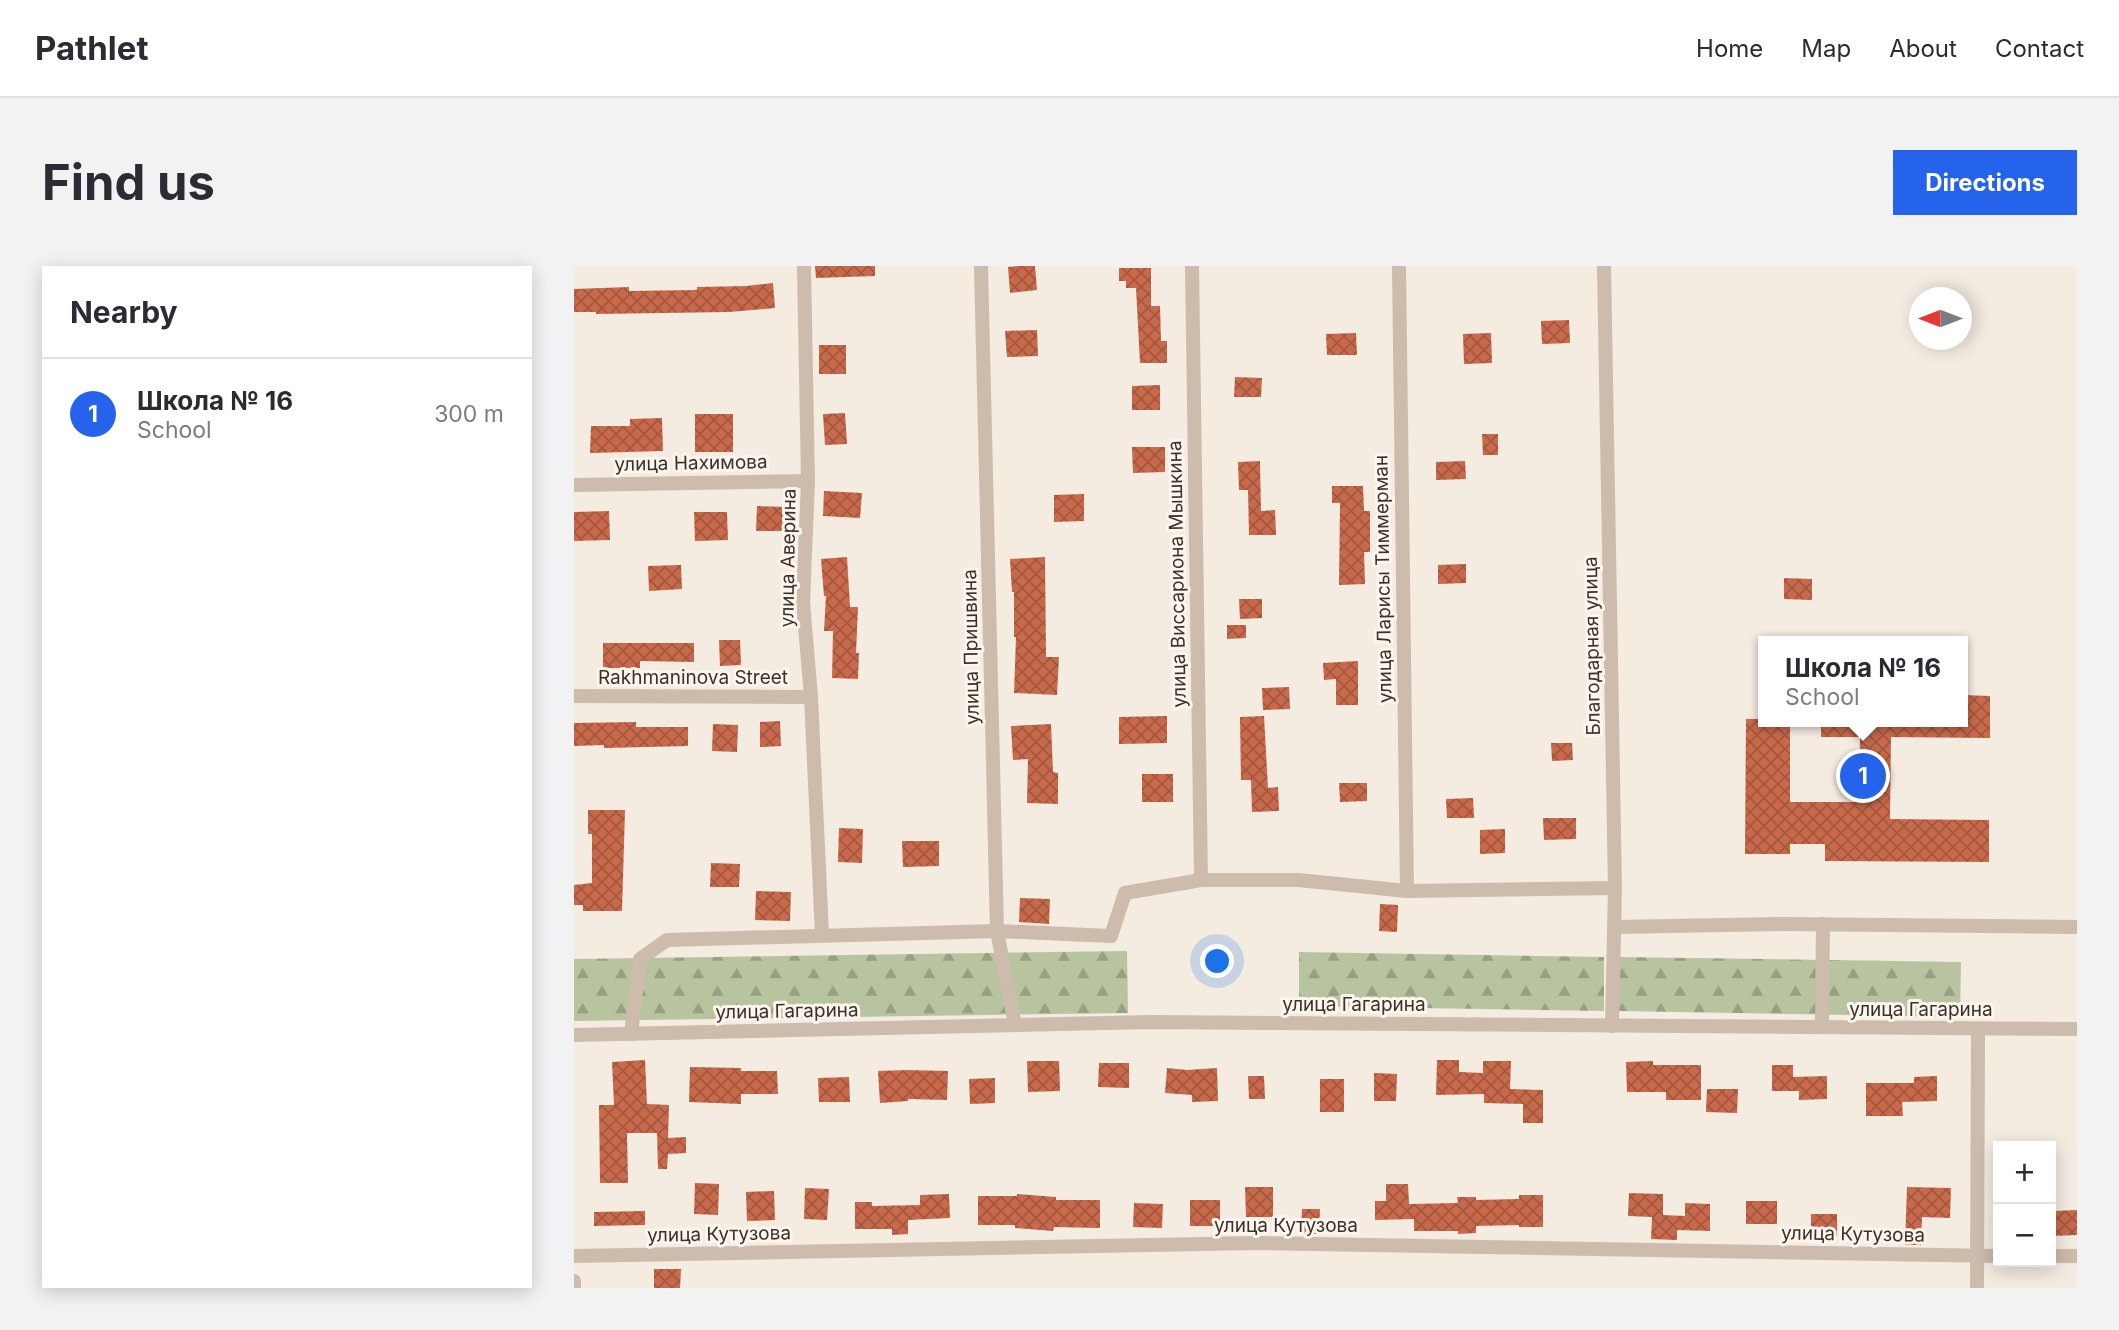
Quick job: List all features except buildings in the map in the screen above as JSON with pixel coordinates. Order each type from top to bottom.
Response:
[{"type":"street","name":"улица Аверина","points":[[804,266],[808,481],[803,602],[811,696],[822,934]]},
{"type":"street","name":"улица Пришвина","points":[[981,266],[997,931],[1015,1025]]},
{"type":"street","name":"улица Виссариона Мышкина","points":[[1192,266],[1201,880]]},
{"type":"street","name":"улица Ларисы Тиммерман","points":[[1399,266],[1407,891]]},
{"type":"street","name":"Благодарная улица","points":[[1604,266],[1615,888],[1612,1026]]},
{"type":"street","name":"улица Нахимова","points":[[574,485],[808,481]]},
{"type":"street","name":"Rakhmaninova Street","points":[[574,696],[811,696]]},
{"type":"street","points":[[631,1034],[640,959],[667,940],[997,931],[1111,936],[1125,893],[1201,880],[1298,880],[1407,891],[1615,888]]},
{"type":"street","points":[[1822,1027],[1823,924]]},
{"type":"street","points":[[1615,927],[1823,924],[2077,927]]},
{"type":"street","name":"улица Гагарина","points":[[574,1035],[1164,1022],[2077,1029]]},
{"type":"street","points":[[1977,1288],[1978,1029]]},
{"type":"street","name":"улица Кутузова","points":[[574,1256],[1256,1243],[1993,1256]]},
{"type":"street","points":[[2056,1256],[2077,1256]]},
{"type":"street","points":[[574,1281],[574,1288]]},
{"type":"green space","points":[[1127,951],[1128,1013],[574,1021],[574,959]]},
{"type":"green space","points":[[1299,952],[1604,957],[1604,1011],[1299,1006]]},
{"type":"green space","points":[[1618,957],[1961,962],[1960,1017],[1619,1011]]},
{"type":"place","name":"Школа № 16","points":[[1863,776]]}]
